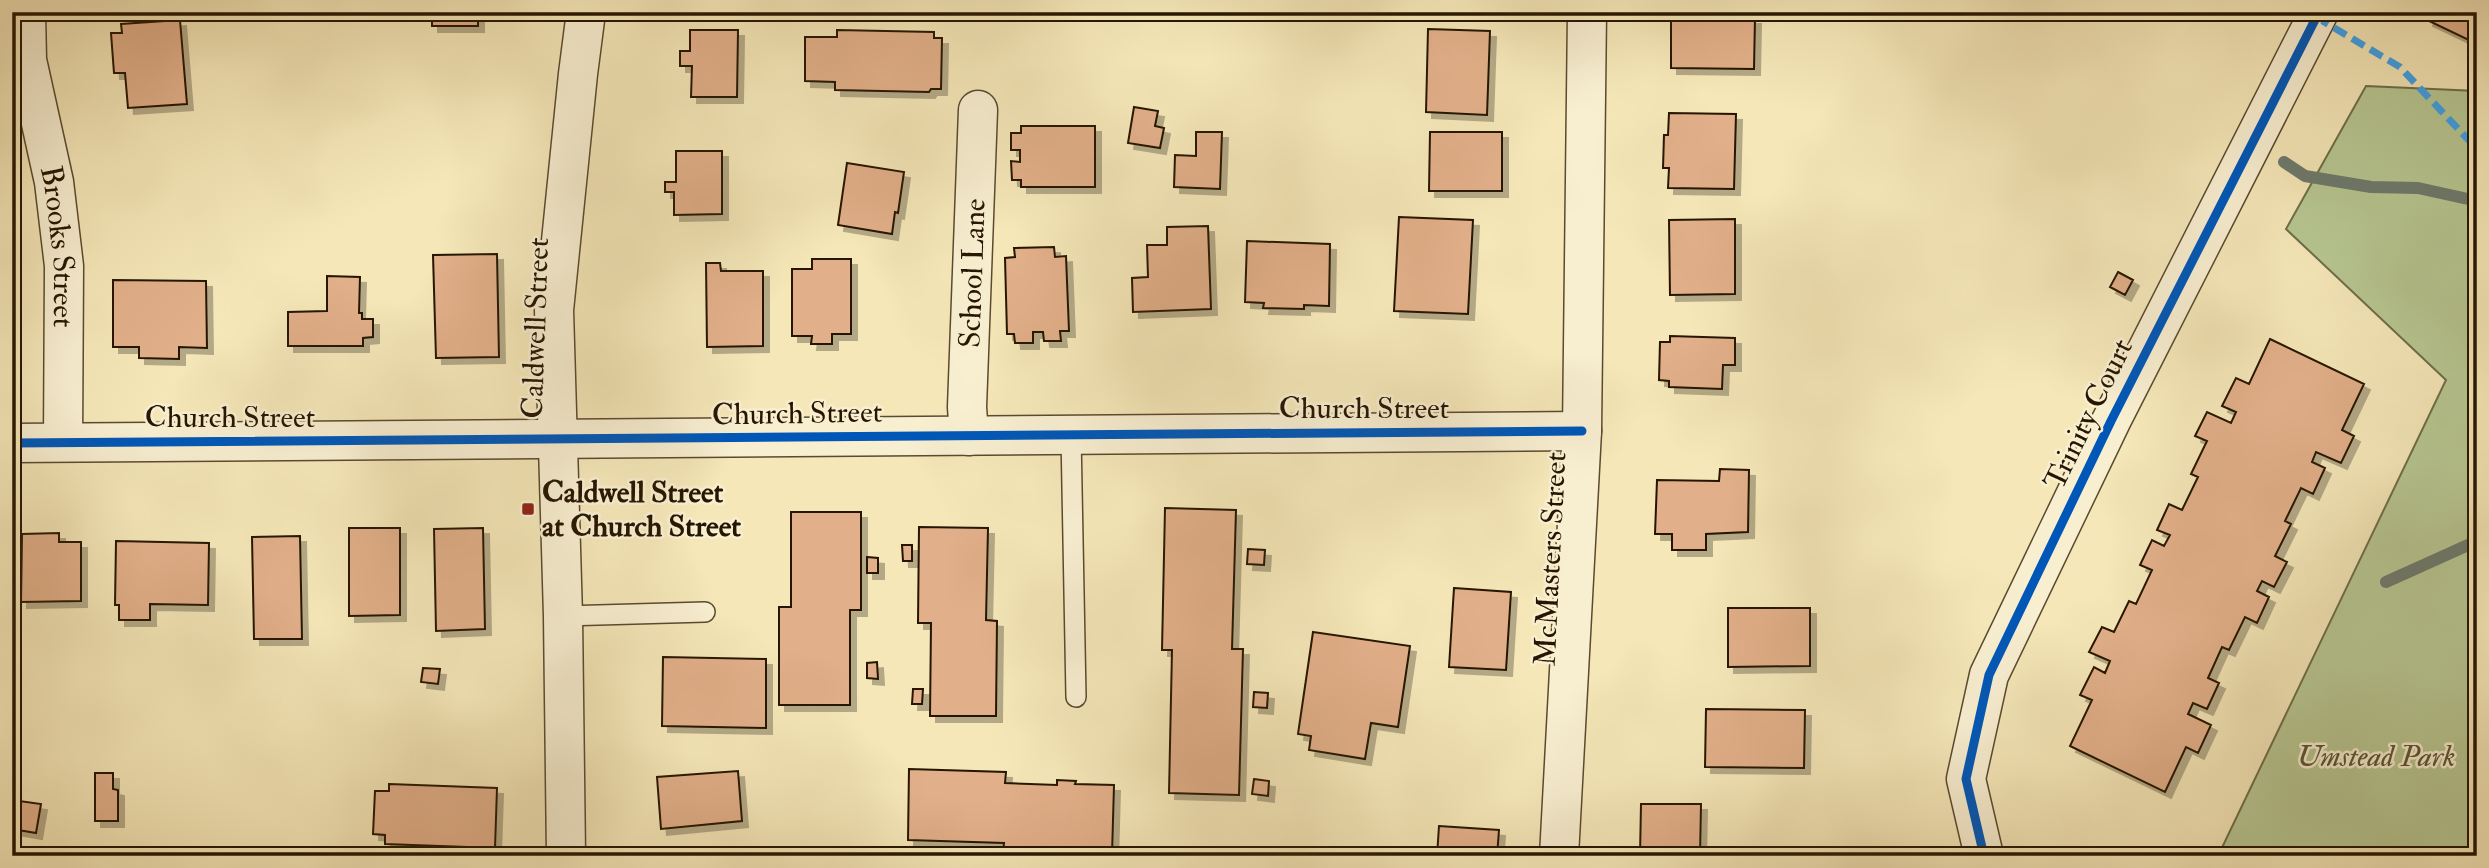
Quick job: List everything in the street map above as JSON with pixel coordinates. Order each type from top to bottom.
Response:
[{"type":"street","name":"Brooks Street","points":[[26,12],[27,60],[54,182],[64,266],[63,442]]},
{"type":"street","name":"Caldwell Street","points":[[566,856],[563,616],[554,310],[586,12]]},
{"type":"street","name":"McMasters Street","points":[[1559,856],[1582,431],[1587,12]]},
{"type":"street","name":"Trinity Court","points":[[1984,856],[1966,779],[1989,675],[2111,421],[2319,12]]},
{"type":"street","name":"School Lane","points":[[969,436],[967,407],[978,110]]},
{"type":"street","name":"Church Street","points":[[12,443],[1582,431]]},
{"type":"lane","points":[[1071,435],[1076,698]]},
{"type":"lane","points":[[563,616],[705,612]]},
{"type":"green space","name":"Umstead Park","points":[[2366,86],[2477,91],[2477,856],[2218,856],[2446,380],[2286,229]]},
{"type":"building","points":[[432,12],[478,12],[478,26],[432,26]]},
{"type":"building","points":[[2431,12],[2477,12],[2477,44],[2427,20]]},
{"type":"building","points":[[1671,17],[1755,18],[1754,69],[1671,68]]},
{"type":"building","points":[[180,20],[187,104],[128,108],[125,73],[114,73],[111,33],[122,33],[121,24]]},
{"type":"building","points":[[1428,29],[1490,31],[1487,115],[1426,112]]},
{"type":"building","points":[[690,30],[738,30],[737,97],[691,97],[692,66],[680,66],[680,51],[690,51]]},
{"type":"building","points":[[837,30],[934,32],[934,38],[942,38],[941,89],[931,89],[929,92],[835,90],[835,82],[805,81],[805,37],[837,37]]},
{"type":"building","points":[[1134,107],[1158,111],[1155,126],[1164,128],[1160,148],[1128,143]]},
{"type":"building","points":[[1669,113],[1736,114],[1734,189],[1668,188],[1669,168],[1663,168],[1664,135],[1668,135]]},
{"type":"building","points":[[1021,126],[1095,126],[1095,187],[1021,187],[1021,180],[1012,180],[1011,161],[1020,162],[1020,150],[1011,150],[1011,133],[1021,133]]},
{"type":"building","points":[[1196,132],[1222,132],[1220,189],[1174,187],[1175,155],[1196,156]]},
{"type":"building","points":[[1430,132],[1502,132],[1502,191],[1429,191]]},
{"type":"building","points":[[676,151],[722,151],[722,214],[674,215],[674,192],[665,192],[665,182],[676,182]]},
{"type":"building","points":[[847,163],[904,172],[892,234],[838,225]]},
{"type":"building","points":[[1399,217],[1473,220],[1468,314],[1394,311]]},
{"type":"building","points":[[1735,219],[1735,294],[1670,295],[1669,220]]},
{"type":"building","points":[[1208,226],[1211,309],[1133,312],[1132,278],[1148,277],[1147,245],[1167,245],[1167,227]]},
{"type":"building","points":[[1247,241],[1330,244],[1329,306],[1304,305],[1304,309],[1263,308],[1264,303],[1245,302]]},
{"type":"building","points":[[1054,247],[1055,257],[1066,256],[1069,331],[1060,331],[1061,341],[1044,341],[1043,332],[1033,332],[1033,343],[1015,343],[1014,334],[1007,334],[1005,258],[1015,257],[1014,248]]},
{"type":"building","points":[[497,254],[499,357],[436,358],[433,255]]},
{"type":"building","points":[[812,259],[851,259],[851,334],[832,334],[832,344],[811,344],[812,336],[792,336],[792,269],[812,269]]},
{"type":"building","points":[[706,263],[720,263],[721,271],[763,271],[763,346],[707,347]]},
{"type":"building","points":[[2118,272],[2133,280],[2125,295],[2110,287]]},
{"type":"building","points":[[327,276],[360,277],[359,313],[362,313],[362,319],[373,319],[373,337],[363,338],[363,346],[288,346],[288,312],[327,311]]},
{"type":"building","points":[[113,280],[206,281],[207,348],[179,347],[179,359],[139,358],[139,347],[113,347]]},
{"type":"building","points":[[1670,336],[1735,338],[1735,365],[1723,365],[1722,389],[1669,387],[1669,381],[1659,380],[1660,342],[1670,342]]},
{"type":"building","points":[[2270,339],[2364,384],[2342,430],[2354,436],[2341,463],[2316,452],[2312,462],[2325,468],[2313,494],[2301,488],[2285,521],[2291,524],[2275,556],[2287,562],[2274,587],[2262,581],[2257,591],[2269,597],[2257,623],[2245,617],[2229,650],[2222,647],[2208,678],[2219,683],[2207,709],[2193,703],[2188,714],[2211,725],[2198,753],[2186,747],[2165,792],[2070,746],[2092,700],[2080,695],[2094,667],[2105,673],[2110,661],[2089,652],[2102,627],[2114,632],[2129,601],[2136,604],[2152,570],[2140,565],[2152,540],[2164,546],[2170,535],[2157,530],[2169,504],[2182,510],[2198,477],[2191,474],[2207,441],[2195,436],[2207,412],[2231,423],[2236,412],[2222,406],[2236,378],[2249,384]]},
{"type":"building","points":[[1720,469],[1749,470],[1748,532],[1706,534],[1706,550],[1672,550],[1672,534],[1655,534],[1657,480],[1719,481]]},
{"type":"building","points":[[1165,508],[1236,510],[1232,649],[1243,649],[1239,795],[1169,793],[1172,650],[1162,650]]},
{"type":"building","points":[[791,512],[861,512],[861,610],[850,610],[850,705],[779,705],[779,607],[791,607]]},
{"type":"building","points":[[919,527],[988,528],[986,620],[997,621],[996,716],[930,716],[931,623],[918,623]]},
{"type":"building","points":[[349,528],[400,528],[400,615],[349,616]]},
{"type":"building","points":[[483,528],[485,629],[436,631],[434,529]]},
{"type":"building","points":[[59,533],[59,542],[81,542],[81,601],[21,602],[22,534]]},
{"type":"building","points":[[300,536],[302,639],[254,639],[252,537]]},
{"type":"building","points":[[116,541],[209,543],[208,605],[150,604],[150,620],[119,620],[119,605],[115,605]]},
{"type":"building","points":[[902,545],[912,545],[912,561],[903,561]]},
{"type":"building","points":[[1248,549],[1265,550],[1264,565],[1247,564]]},
{"type":"building","points":[[867,557],[878,558],[878,573],[867,573]]},
{"type":"building","points":[[1454,588],[1511,592],[1506,670],[1449,667]]},
{"type":"building","points":[[1728,608],[1810,608],[1810,666],[1728,667]]},
{"type":"building","points":[[1313,632],[1410,646],[1398,727],[1371,723],[1365,759],[1309,750],[1311,736],[1298,734]]},
{"type":"building","points":[[663,657],[766,659],[766,728],[662,726]]},
{"type":"building","points":[[877,662],[878,679],[867,678],[867,663]]},
{"type":"building","points":[[423,668],[440,669],[438,684],[421,682]]},
{"type":"building","points":[[913,689],[923,689],[922,704],[912,704]]},
{"type":"building","points":[[1254,692],[1268,693],[1267,708],[1253,707]]},
{"type":"building","points":[[1706,709],[1805,710],[1804,768],[1705,767]]},
{"type":"building","points":[[909,769],[1006,772],[1005,783],[1057,785],[1057,780],[1076,781],[1075,784],[1114,785],[1112,855],[1003,852],[1004,843],[908,840]]},
{"type":"building","points":[[738,771],[742,821],[661,829],[657,777]]},
{"type":"building","points":[[95,773],[113,773],[113,789],[118,790],[118,821],[95,821]]},
{"type":"building","points":[[1254,779],[1269,781],[1268,796],[1252,794]]},
{"type":"building","points":[[389,784],[497,788],[495,848],[385,844],[385,835],[373,834],[375,791],[389,791]]},
{"type":"building","points":[[12,800],[41,804],[36,833],[12,829]]},
{"type":"building","points":[[1641,804],[1701,804],[1700,856],[1640,856]]},
{"type":"building","points":[[1439,826],[1499,830],[1497,856],[1437,856]]},
{"type":"building","points":[[844,851],[844,856],[814,856],[814,852]]},
{"type":"waterway","points":[[2284,162],[2305,176],[2371,187],[2418,188],[2477,201]]},
{"type":"waterway","points":[[2386,582],[2477,541]]},
{"type":"marked path","points":[[2316,17],[2400,67],[2477,149]]},
{"type":"cycle path","points":[[1984,856],[1966,779],[1989,675],[2111,421],[2319,12]]},
{"type":"cycle path","points":[[12,443],[1582,431]]},
{"type":"place","name":"Caldwell Street at Church Street","points":[[528,509]]}]
